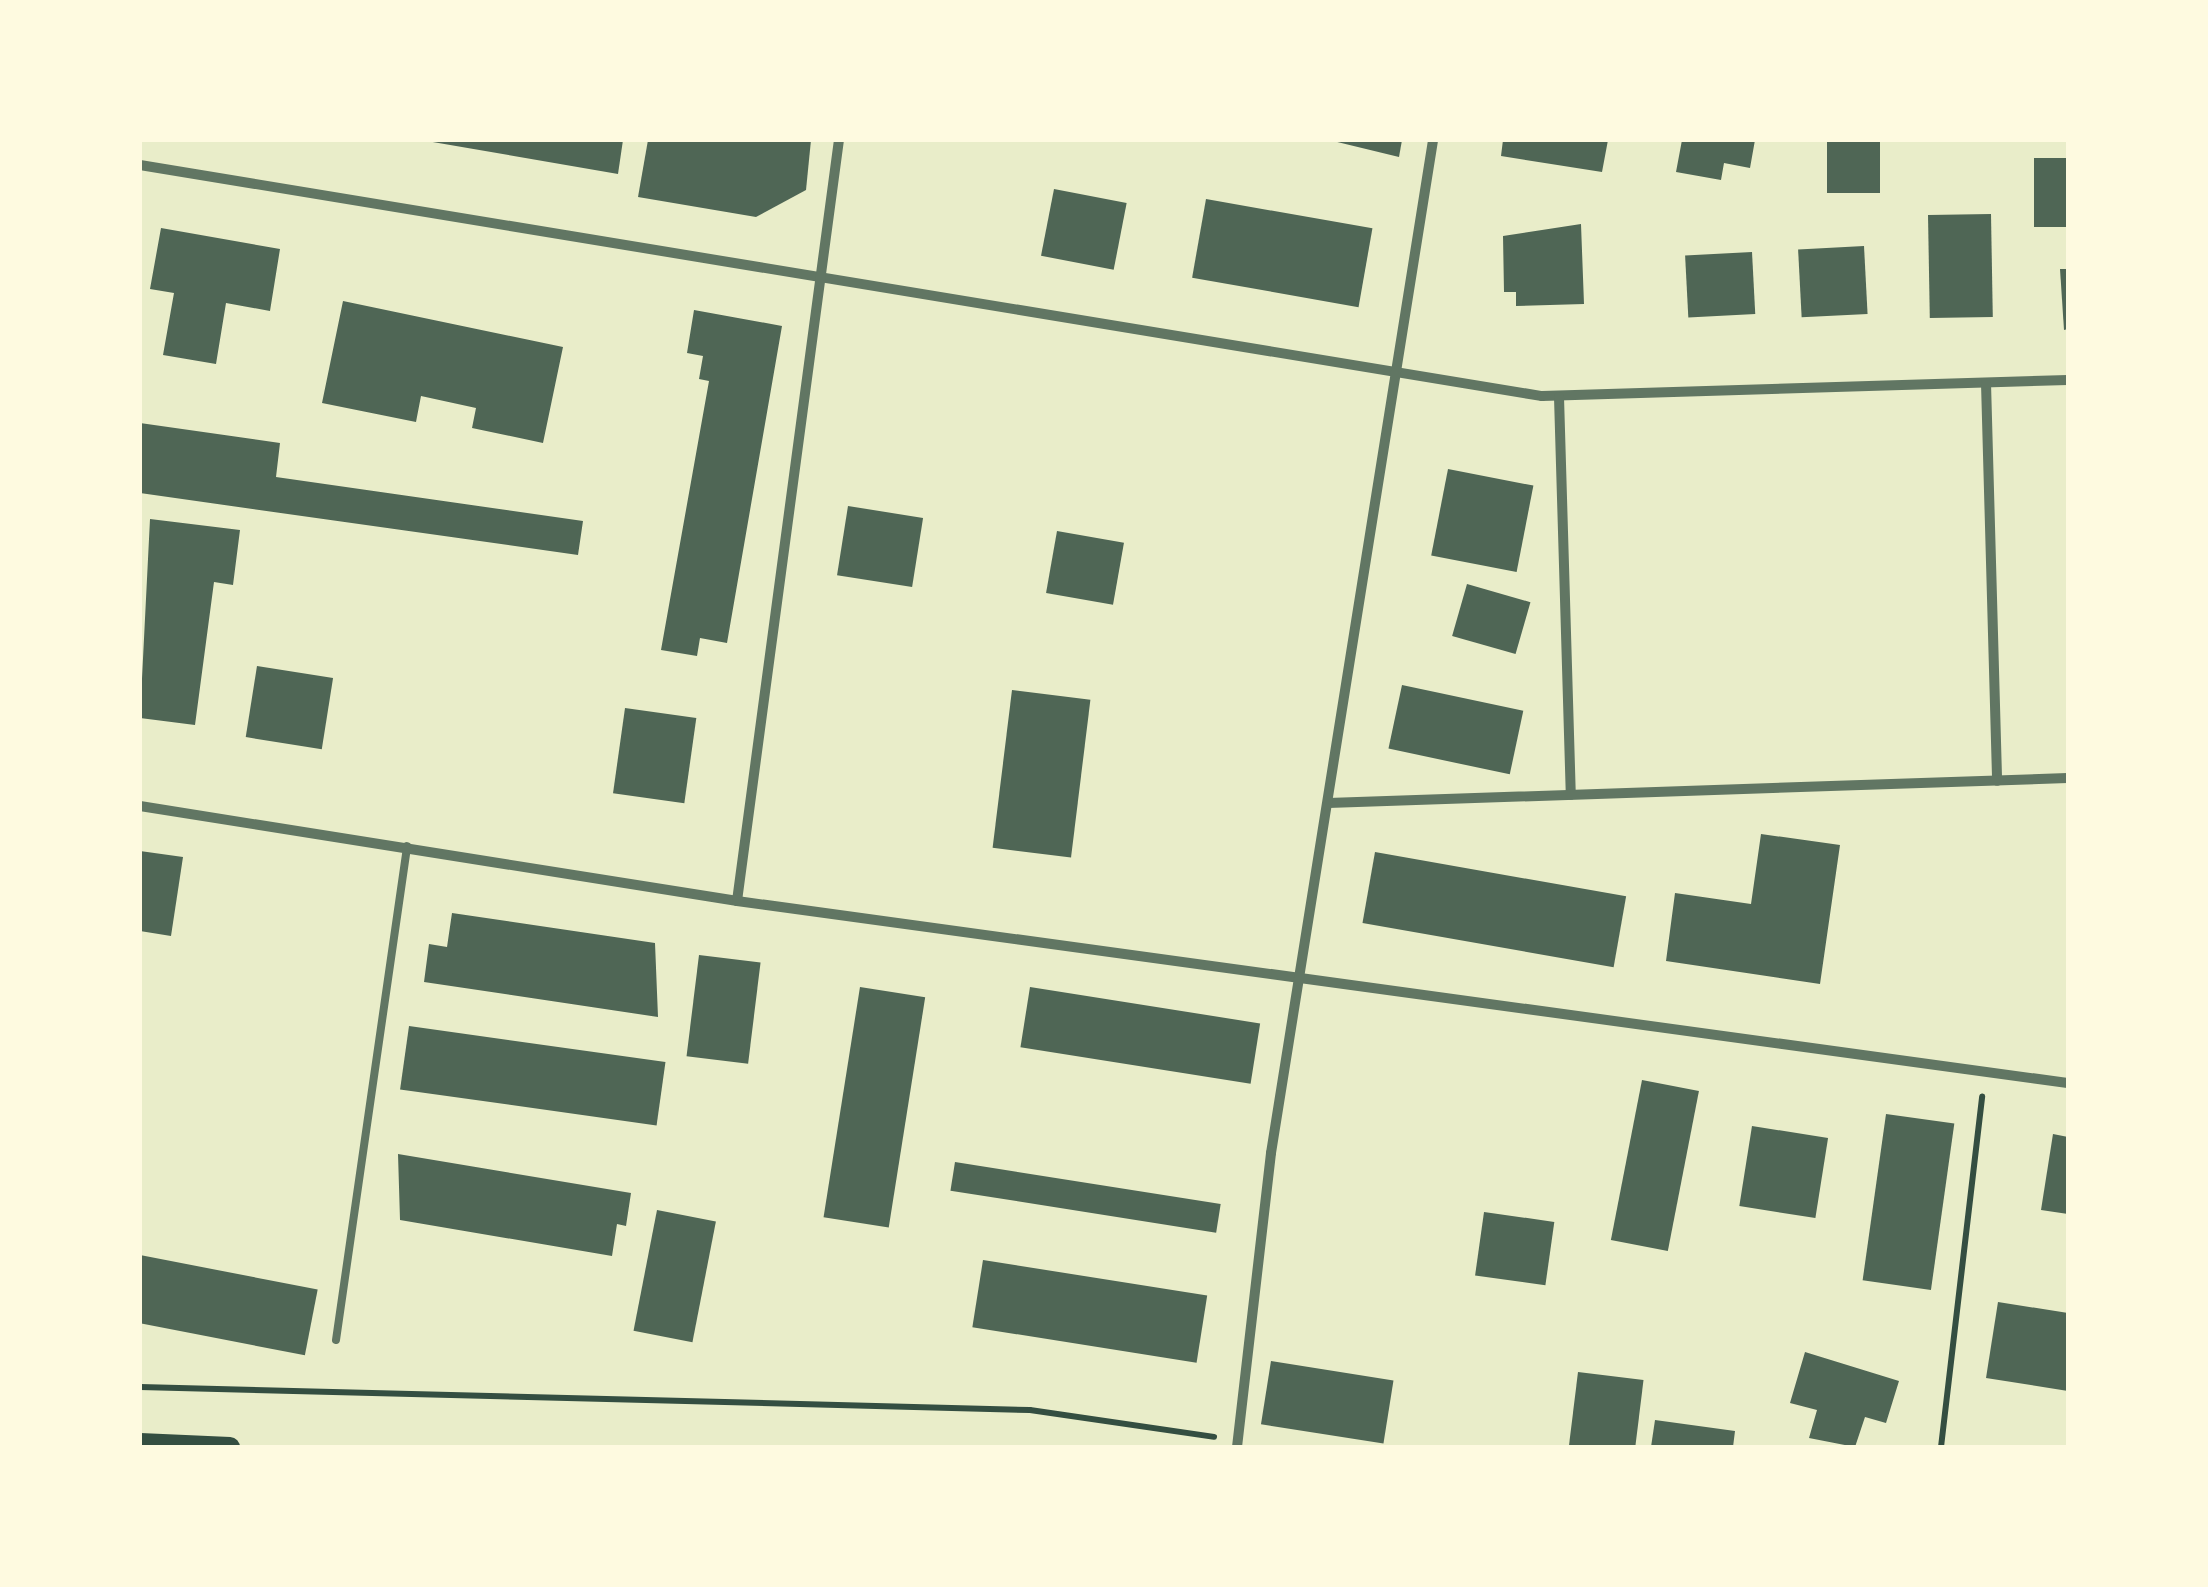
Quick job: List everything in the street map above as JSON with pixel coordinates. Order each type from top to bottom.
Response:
[{"type":"main road","points":[[140,1443],[230,1447]]},
{"type":"street","points":[[737,901],[839,140]]},
{"type":"street","points":[[1238,1444],[1300,981],[1433,140]]},
{"type":"street","points":[[140,166],[1394,378],[1558,397],[2068,380]]},
{"type":"street","points":[[1986,382],[1997,781]]},
{"type":"street","points":[[1558,397],[1571,795]]},
{"type":"street","points":[[1328,803],[2068,778]]},
{"type":"street","points":[[140,806],[737,901],[2068,1083]]},
{"type":"lane","points":[[336,1340],[406,846]]},
{"type":"path","points":[[1941,1447],[1985,1071]]},
{"type":"path","points":[[140,1387],[1030,1410],[1238,1444]]},
{"type":"building","points":[[421,140],[623,140],[618,174]]},
{"type":"building","points":[[648,140],[811,140],[806,190],[756,217],[638,197]]},
{"type":"building","points":[[1329,140],[1402,140],[1399,157]]},
{"type":"building","points":[[1503,140],[1608,140],[1602,172],[1501,156]]},
{"type":"building","points":[[1682,140],[1755,140],[1750,168],[1724,163],[1721,180],[1676,172]]},
{"type":"building","points":[[1827,140],[1880,140],[1880,193],[1827,193]]},
{"type":"building","points":[[2034,158],[2068,158],[2068,227],[2034,227]]},
{"type":"building","points":[[1054,189],[1127,203],[1114,270],[1041,256]]},
{"type":"building","points":[[1206,199],[1372,228],[1359,307],[1192,278]]},
{"type":"building","points":[[1991,214],[1993,317],[1930,318],[1928,215]]},
{"type":"building","points":[[1581,224],[1584,304],[1516,306],[1516,292],[1504,292],[1503,236]]},
{"type":"building","points":[[161,228],[280,249],[270,311],[226,303],[216,364],[163,355],[174,293],[150,289]]},
{"type":"building","points":[[1864,246],[1868,314],[1802,317],[1798,249]]},
{"type":"building","points":[[1752,252],[1755,314],[1688,317],[1685,256]]},
{"type":"building","points":[[2060,269],[2068,269],[2068,329],[2064,330]]},
{"type":"building","points":[[343,301],[563,347],[543,443],[472,428],[476,408],[421,396],[416,422],[322,403]]},
{"type":"building","points":[[694,310],[782,326],[727,643],[700,638],[697,656],[661,650],[709,381],[699,379],[703,356],[687,353]]},
{"type":"building","points":[[140,423],[280,443],[276,477],[583,521],[578,555],[140,493]]},
{"type":"building","points":[[1448,469],[1533,486],[1517,572],[1431,555]]},
{"type":"building","points":[[848,506],[923,518],[912,587],[837,575]]},
{"type":"building","points":[[150,519],[240,530],[233,585],[214,582],[195,725],[140,718]]},
{"type":"building","points":[[1057,531],[1124,543],[1113,605],[1046,593]]},
{"type":"building","points":[[1467,584],[1530,602],[1516,654],[1452,636]]},
{"type":"building","points":[[257,666],[333,678],[322,749],[246,737]]},
{"type":"building","points":[[1402,685],[1523,711],[1510,774],[1388,749]]},
{"type":"building","points":[[1012,690],[1090,700],[1071,857],[993,848]]},
{"type":"building","points":[[625,708],[696,718],[684,803],[613,793]]},
{"type":"building","points":[[1761,834],[1840,845],[1820,984],[1666,961],[1675,893],[1751,904]]},
{"type":"building","points":[[140,851],[183,857],[171,936],[140,931]]},
{"type":"building","points":[[1375,852],[1626,896],[1614,967],[1362,923]]},
{"type":"building","points":[[452,913],[655,943],[658,1017],[424,982],[429,944],[447,947]]},
{"type":"building","points":[[699,955],[761,963],[748,1064],[687,1056]]},
{"type":"building","points":[[860,987],[925,997],[889,1227],[824,1217]]},
{"type":"building","points":[[1030,987],[1260,1023],[1251,1084],[1020,1047]]},
{"type":"building","points":[[409,1026],[665,1062],[657,1125],[400,1089]]},
{"type":"building","points":[[1642,1080],[1699,1091],[1668,1251],[1611,1240]]},
{"type":"building","points":[[1886,1114],[1954,1124],[1931,1290],[1863,1280]]},
{"type":"building","points":[[1752,1126],[1828,1138],[1815,1218],[1739,1206]]},
{"type":"building","points":[[2053,1134],[2068,1137],[2068,1214],[2041,1210]]},
{"type":"building","points":[[398,1154],[631,1193],[626,1226],[617,1224],[612,1256],[400,1220]]},
{"type":"building","points":[[955,1162],[1221,1204],[1216,1233],[950,1191]]},
{"type":"building","points":[[657,1210],[716,1221],[692,1342],[634,1331]]},
{"type":"building","points":[[1484,1212],[1554,1222],[1545,1285],[1475,1275]]},
{"type":"building","points":[[140,1255],[318,1290],[305,1355],[140,1323]]},
{"type":"building","points":[[983,1260],[1207,1296],[1197,1363],[972,1327]]},
{"type":"building","points":[[1998,1302],[2068,1313],[2068,1391],[1986,1378]]},
{"type":"building","points":[[1805,1352],[1899,1381],[1886,1423],[1865,1417],[1855,1447],[1809,1438],[1817,1410],[1790,1403]]},
{"type":"building","points":[[1271,1361],[1393,1380],[1383,1444],[1261,1424]]},
{"type":"building","points":[[1578,1372],[1644,1380],[1635,1447],[1569,1447]]},
{"type":"building","points":[[1655,1420],[1735,1431],[1733,1447],[1651,1447]]}]
